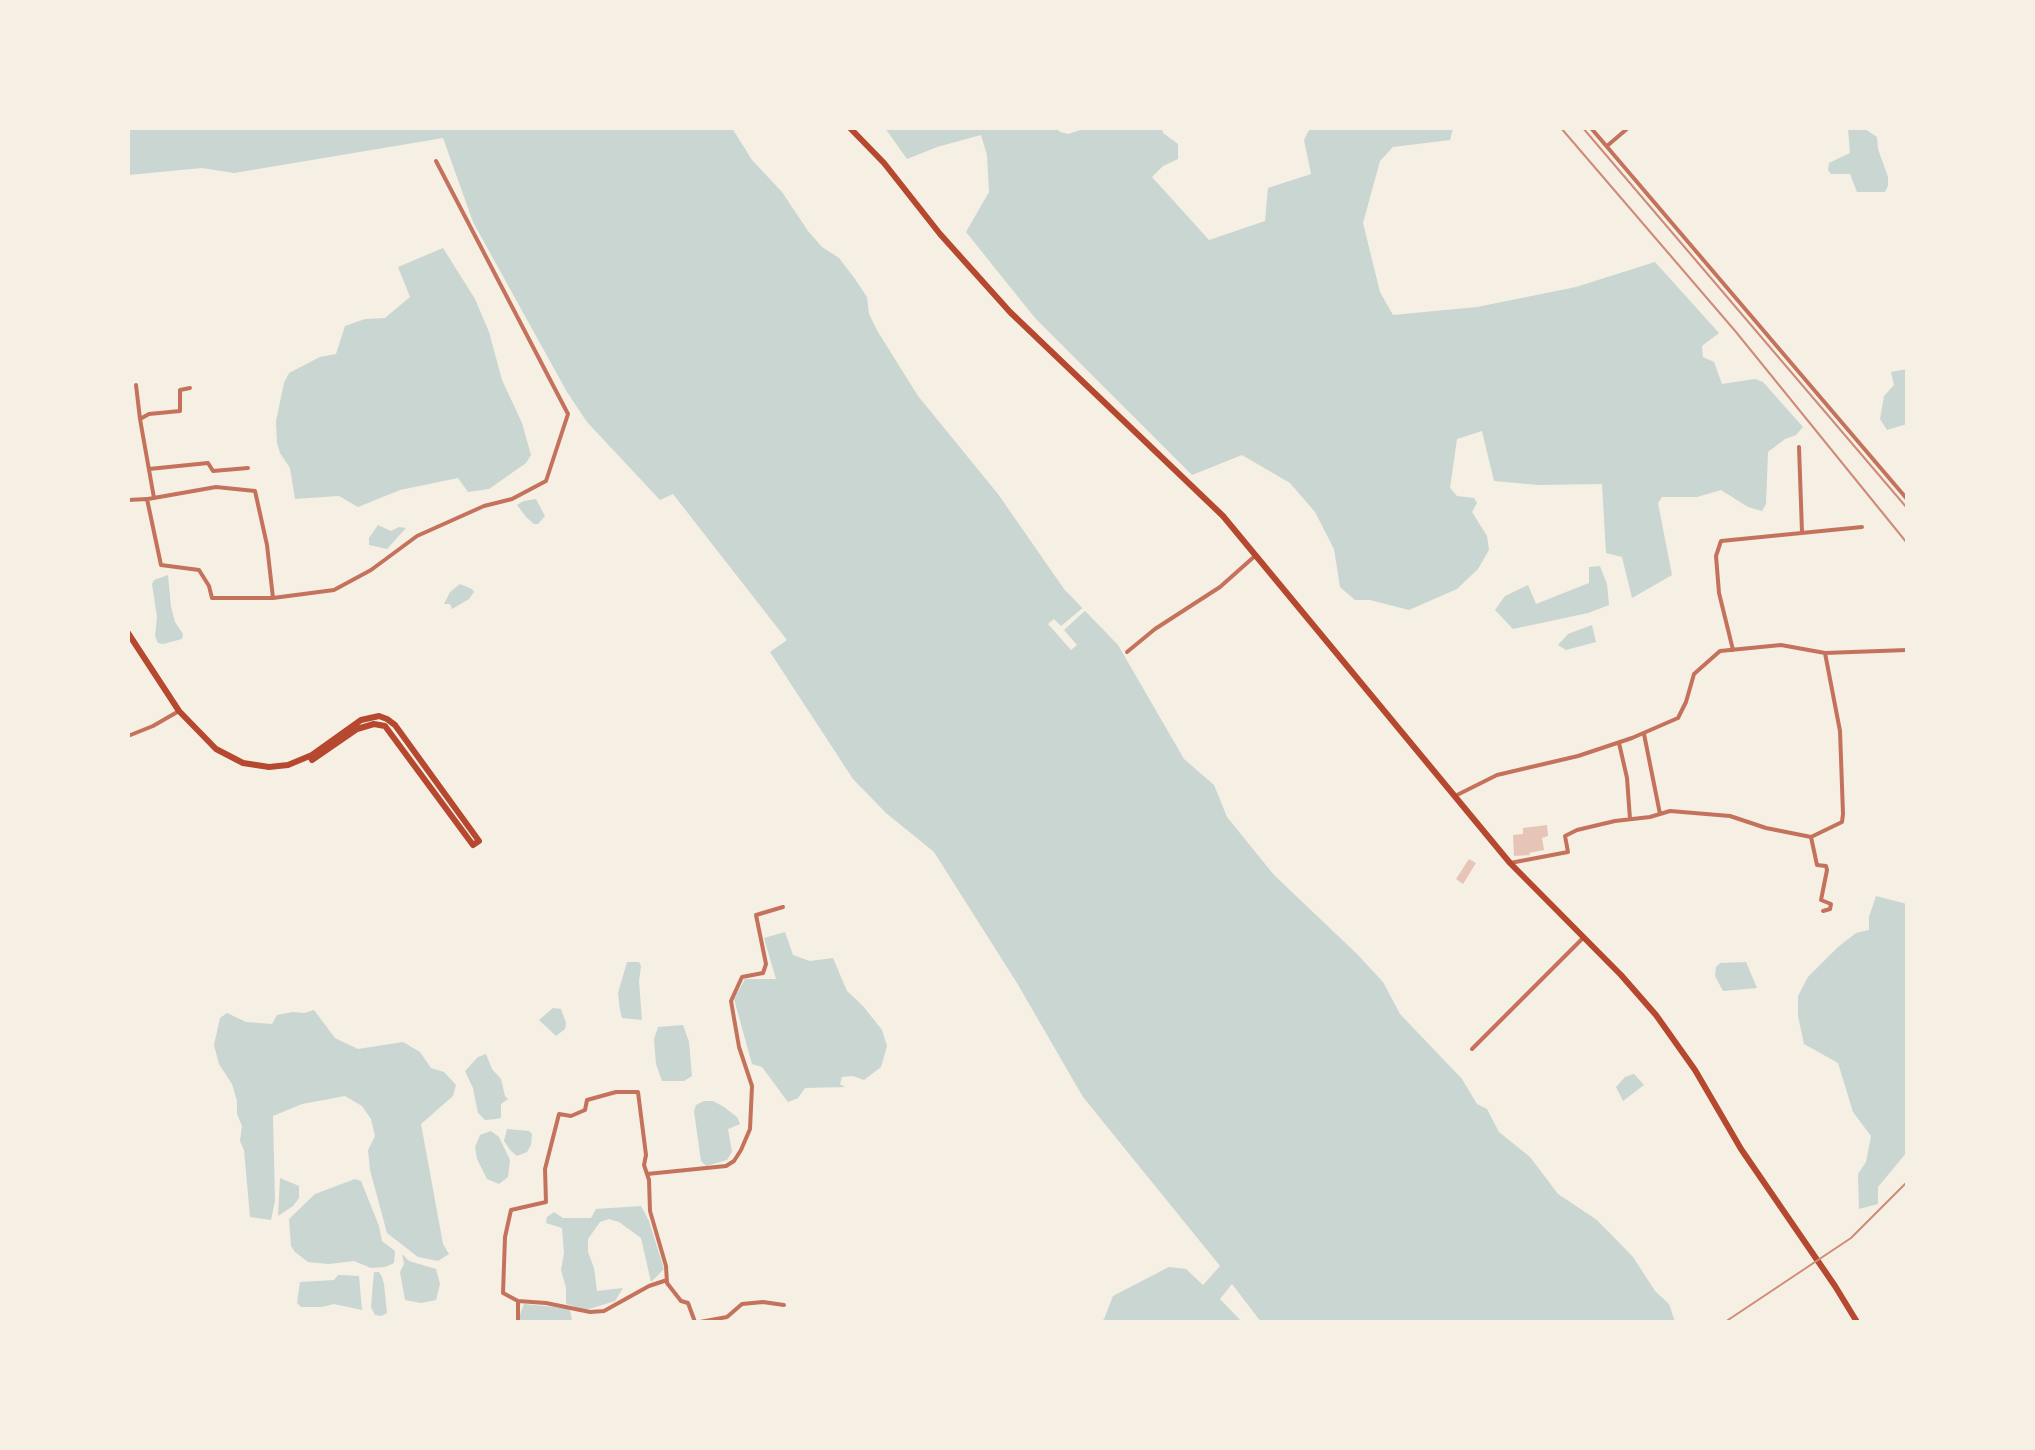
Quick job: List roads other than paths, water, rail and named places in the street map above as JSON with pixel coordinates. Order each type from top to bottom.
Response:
[{"type":"highway","points":[[850,128],[884,163],[940,234],[1010,312],[1156,448],[1223,516],[1510,863],[1656,1015],[1695,1070],[1741,1149],[1857,1322]]},
{"type":"highway","points":[[128,633],[179,711],[211,748],[236,763],[262,770],[282,768],[312,759],[367,724],[380,724],[389,729],[473,845],[479,841],[395,725],[379,716],[361,720],[306,758],[282,768]]},
{"type":"street","points":[[1591,128],[1907,499]]},
{"type":"street","points":[[1607,146],[1628,128]]},
{"type":"street","points":[[147,499],[161,565],[199,570],[212,598],[273,598],[334,590],[371,570],[417,536],[484,506],[512,499],[546,481],[568,414],[436,161]]},
{"type":"street","points":[[136,385],[154,498]]},
{"type":"street","points":[[140,419],[149,414],[180,411],[180,390],[190,388]]},
{"type":"street","points":[[1799,447],[1802,532]]},
{"type":"street","points":[[149,469],[208,463],[213,471],[248,468]]},
{"type":"street","points":[[128,500],[216,487],[255,491],[267,545],[273,598]]},
{"type":"street","points":[[1733,650],[1719,593],[1716,556],[1719,542],[1862,527]]},
{"type":"street","points":[[1127,652],[1155,629],[1220,587],[1256,555]]},
{"type":"street","points":[[1455,796],[1497,775],[1578,756],[1619,743],[1678,718],[1694,674],[1720,651],[1781,645],[1825,653],[1907,650]]},
{"type":"street","points":[[1510,863],[1568,852],[1565,836],[1577,830],[1670,811],[1730,816],[1766,828],[1811,837],[1842,822],[1840,731],[1825,653]]},
{"type":"street","points":[[128,736],[179,711]]},
{"type":"street","points":[[1643,733],[1660,814]]},
{"type":"street","points":[[1619,743],[1627,778],[1630,819]]},
{"type":"street","points":[[1811,837],[1817,865],[1826,866],[1827,870],[1821,900],[1831,904],[1830,909],[1823,911]]},
{"type":"street","points":[[647,1174],[726,1166],[734,1161],[741,1150],[750,1129],[752,1086],[739,1047],[731,1001],[742,977],[763,973],[766,964],[756,915],[783,907]]},
{"type":"street","points":[[1472,1049],[1583,938]]},
{"type":"street","points":[[667,1280],[649,1286],[604,1311],[590,1312],[518,1301],[503,1293],[505,1237],[511,1210],[546,1202],[545,1169],[559,1114],[571,1116],[585,1110],[587,1100],[616,1092],[638,1092],[650,1211],[667,1280],[681,1301],[688,1303],[698,1322],[727,1317],[742,1304],[763,1302],[784,1305]]},
{"type":"street","points":[[518,1301],[518,1322]]},
{"type":"railway","points":[[1561,128],[1736,332],[1907,543]]},
{"type":"railway","points":[[1583,128],[1907,508]]},
{"type":"railway","points":[[1725,1322],[1851,1238],[1907,1182]]}]
